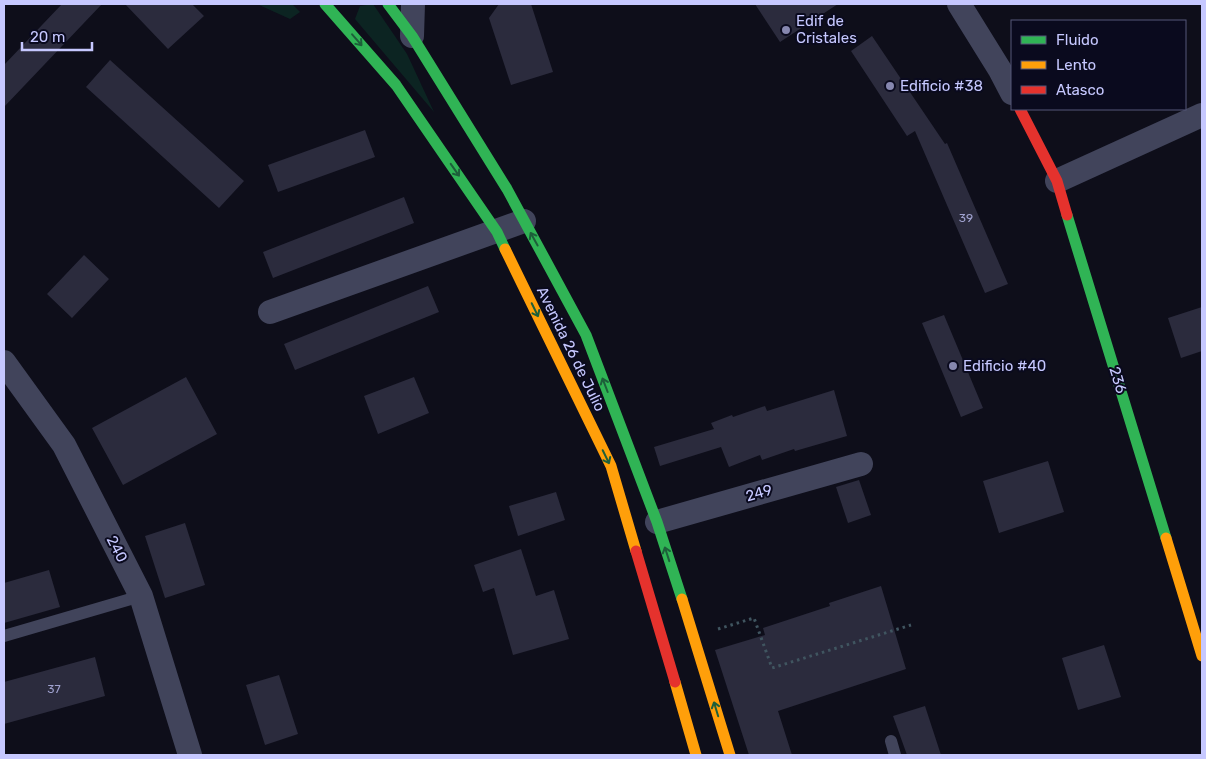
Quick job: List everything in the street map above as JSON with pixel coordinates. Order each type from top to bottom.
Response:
[{"type":"street","name":"Avenida 26 de Julio","points":[[388,4],[412,36],[506,189],[586,336],[657,522],[730,755]]},
{"type":"street","points":[[412,36],[413,4]]},
{"type":"street","points":[[959,4],[1011,91]]},
{"type":"street","name":"Avenida 26 de Julio","points":[[328,5],[396,85],[497,232],[611,466],[696,755]]},
{"type":"street","name":"236","points":[[1020,110],[1056,181],[1202,656]]},
{"type":"street","points":[[1056,181],[1202,115]]},
{"type":"street","points":[[270,312],[524,221]]},
{"type":"street","name":"240","points":[[4,362],[64,445],[141,596],[190,755]]},
{"type":"street","name":"249","points":[[657,522],[861,464]]},
{"type":"lane","points":[[4,636],[141,596]]},
{"type":"lane","points":[[891,741],[895,755]]},
{"type":"path","points":[[694,637],[754,618],[772,668],[911,625]]},
{"type":"green space","points":[[257,4],[292,4],[300,12],[290,19]]},
{"type":"green space","points":[[373,4],[407,54],[434,112],[355,19],[360,6]]},
{"type":"building","points":[[62,4],[102,4],[4,107],[4,65]]},
{"type":"building","points":[[125,4],[192,4],[204,16],[168,49]]},
{"type":"building","points":[[499,4],[531,4],[553,72],[511,85],[489,18]]},
{"type":"building","name":"Edif de Cristales","points":[[755,4],[838,4],[780,42]]},
{"type":"building","points":[[872,36],[945,144],[947,143],[1008,284],[985,293],[915,131],[907,136],[851,51]]},
{"type":"building","points":[[110,60],[244,181],[219,208],[86,87]]},
{"type":"building","points":[[365,130],[375,157],[278,192],[268,165]]},
{"type":"building","points":[[404,197],[414,223],[273,278],[263,252]]},
{"type":"building","points":[[84,255],[109,279],[72,318],[47,294]]},
{"type":"building","points":[[428,286],[439,312],[295,370],[284,344]]},
{"type":"building","points":[[1202,307],[1202,351],[1181,358],[1168,318]]},
{"type":"building","name":"Edificio #40","points":[[944,315],[983,408],[961,417],[922,323]]},
{"type":"building","points":[[186,377],[217,434],[123,485],[92,428]]},
{"type":"building","points":[[414,377],[429,413],[378,434],[364,396]]},
{"type":"building","points":[[834,390],[847,436],[795,451],[794,449],[762,460],[760,455],[729,467],[721,447],[660,466],[654,447],[714,429],[711,423],[732,415],[733,417],[765,406],[767,411]]},
{"type":"building","points":[[1048,461],[1064,512],[999,533],[983,481]]},
{"type":"building","points":[[859,480],[871,515],[848,523],[836,487]]},
{"type":"building","points":[[556,492],[565,520],[518,536],[509,506]]},
{"type":"building","points":[[185,523],[205,585],[165,598],[145,536]]},
{"type":"building","points":[[521,549],[536,596],[554,590],[569,639],[513,655],[494,588],[483,592],[474,565]]},
{"type":"building","points":[[49,570],[60,607],[4,623],[4,583]]},
{"type":"building","points":[[881,586],[906,669],[778,711],[792,755],[749,755],[715,650],[765,635],[763,628],[830,606],[829,603]]},
{"type":"building","points":[[1104,645],[1121,697],[1078,710],[1062,658]]},
{"type":"building","points":[[95,657],[105,696],[4,724],[4,682]]},
{"type":"building","points":[[279,675],[298,734],[265,745],[246,685]]},
{"type":"building","points":[[925,706],[941,755],[907,755],[893,716]]},
{"type":"traffic: fast","points":[[325,4],[396,85],[497,232],[505,249]]},
{"type":"traffic: fast","points":[[388,4],[412,36],[507,189],[586,335],[657,522],[682,599]]},
{"type":"traffic: fast","points":[[1067,215],[1166,538]]},
{"type":"traffic: slow","points":[[505,249],[611,466],[636,551]]},
{"type":"traffic: slow","points":[[1166,538],[1202,656]]},
{"type":"traffic: slow","points":[[682,599],[730,755]]},
{"type":"traffic: slow","points":[[675,682],[696,755]]},
{"type":"traffic: jam","points":[[1021,110],[1057,181],[1067,215]]},
{"type":"traffic: jam","points":[[636,551],[675,682]]},
{"type":"place","name":"Edif de Cristales","points":[[786,30]]},
{"type":"place","name":"Edificio #38","points":[[890,86]]},
{"type":"place","name":"Edificio #40","points":[[953,366]]}]
